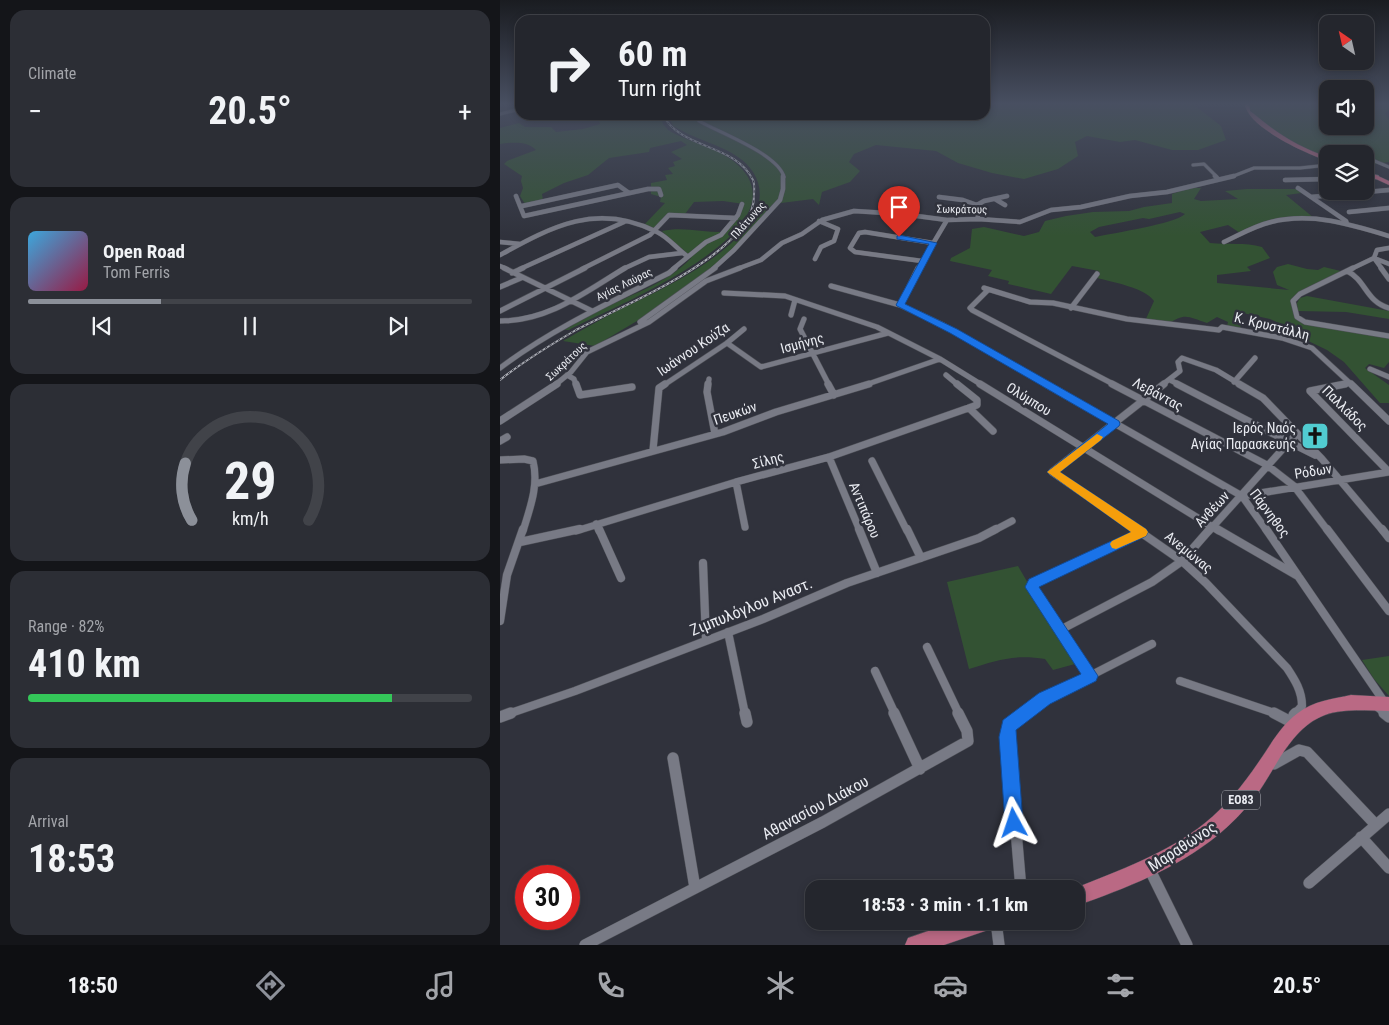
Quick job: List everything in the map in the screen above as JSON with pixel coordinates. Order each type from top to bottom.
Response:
[{"type":"main road","points":[[1297,148],[1319,156]]},
{"type":"main road","points":[[1374,176],[1389,183]]},
{"type":"main road","name":"Μαραθώνος","points":[[1085,893],[1149,868],[1199,838],[1228,814],[1239,802],[1295,724],[1325,707],[1340,703],[1384,707]]},
{"type":"main road","points":[[915,945],[960,930]]},
{"type":"street","name":"Πλάτωνος","points":[[629,330],[715,268],[782,197],[784,184],[779,167],[746,148]]},
{"type":"street","points":[[1374,161],[1389,167]]},
{"type":"street","points":[[1193,165],[1204,164],[1218,178]]},
{"type":"street","name":"Σωκράτους","points":[[500,421],[550,390],[588,352],[648,322],[706,280],[753,264],[805,232],[818,221],[854,211],[902,214],[947,220],[978,219],[1020,222],[1051,210],[1081,207],[1130,196],[1168,192],[1218,178],[1230,178],[1254,168],[1319,165]]},
{"type":"street","points":[[1285,180],[1319,178]]},
{"type":"street","points":[[522,206],[618,185],[629,193]]},
{"type":"street","points":[[516,196],[522,206],[524,216],[560,210],[656,188],[661,191],[661,195]]},
{"type":"street","points":[[1298,188],[1346,221],[1347,224]]},
{"type":"street","points":[[1311,198],[1389,190]]},
{"type":"street","points":[[939,197],[963,200],[977,205],[984,201],[1007,196]]},
{"type":"street","points":[[995,199],[1005,205]]},
{"type":"street","name":"Αγίας Λαύρας","points":[[500,368],[523,351],[592,311],[669,273],[706,242],[721,235],[736,218],[742,204]]},
{"type":"street","points":[[977,205],[978,219]]},
{"type":"street","points":[[1349,212],[1389,208]]},
{"type":"street","points":[[500,311],[656,231],[657,227],[669,215],[736,218]]},
{"type":"street","points":[[1224,242],[1269,222],[1290,218],[1347,224],[1389,236]]},
{"type":"street","points":[[500,255],[566,221],[595,219],[624,222],[660,232],[687,256]]},
{"type":"street","points":[[900,305],[922,262],[947,220]]},
{"type":"street","points":[[815,259],[821,247],[834,241],[838,230],[818,221]]},
{"type":"street","points":[[512,273],[624,222]]},
{"type":"street","points":[[791,239],[796,230]]},
{"type":"street","points":[[922,262],[855,252],[850,248],[859,234],[865,232],[933,243]]},
{"type":"street","points":[[500,242],[520,244]]},
{"type":"street","points":[[1389,248],[1378,250],[1374,258],[1294,298],[1298,317],[1306,322],[1389,336]]},
{"type":"street","points":[[500,321],[513,323],[526,321],[570,300],[642,259],[682,253]]},
{"type":"street","points":[[1374,258],[1389,264]]},
{"type":"street","points":[[1374,258],[1389,280]]},
{"type":"street","points":[[500,266],[521,278],[592,311]]},
{"type":"street","points":[[1347,271],[1353,274],[1378,305],[1389,308]]},
{"type":"street","points":[[1071,308],[1097,274]]},
{"type":"street","points":[[500,287],[521,278]]},
{"type":"street","name":"Πάρνηθος","points":[[832,286],[900,305],[954,331],[1242,496],[1300,577],[1384,707]]},
{"type":"street","name":"Κ. Κρυστάλλη","points":[[975,312],[970,308],[986,289],[1030,302],[1049,303],[1152,323],[1219,330],[1222,327],[1290,340],[1315,350],[1389,421]]},
{"type":"street","name":"Ολύμπου","points":[[724,293],[785,296],[877,327],[940,359],[1213,527],[1300,577]]},
{"type":"street","points":[[791,315],[795,300]]},
{"type":"street","name":"Λεβάντας","points":[[975,312],[1267,465],[1294,486],[1389,611]]},
{"type":"street","points":[[804,319],[800,329],[834,395]]},
{"type":"street","name":"Ιωάννου Κούζα","points":[[653,450],[659,388],[728,343],[744,329]]},
{"type":"street","name":"Ισμήνης","points":[[728,343],[761,367],[888,333]]},
{"type":"street","name":"Ανεμώνας","points":[[1234,382],[1216,370],[1182,358],[1178,362],[1180,371],[1170,380],[1052,472],[1182,561],[1236,613],[1287,668],[1297,684],[1302,698],[1302,706],[1294,716],[1295,724]]},
{"type":"street","points":[[1255,358],[1234,382],[1262,398],[1298,434],[1340,479],[1389,538]]},
{"type":"street","name":"Πευκών","points":[[535,484],[715,434],[776,412],[834,395],[940,359]]},
{"type":"street","points":[[1370,369],[1389,377]]},
{"type":"street","points":[[567,375],[574,379],[580,395],[632,387]]},
{"type":"street","points":[[946,375],[978,402],[969,408],[993,431]]},
{"type":"street","points":[[956,384],[968,377]]},
{"type":"street","points":[[710,379],[707,392],[715,434]]},
{"type":"street","points":[[1170,380],[1322,459]]},
{"type":"street","name":"Παλλάδος","points":[[1350,383],[1322,387],[1310,391],[1389,472]]},
{"type":"street","name":"Σίλης","points":[[520,542],[596,524],[736,482],[829,457],[969,408]]},
{"type":"street","name":"Ανθέων","points":[[1060,630],[1152,582],[1182,561],[1242,496],[1267,465],[1298,434]]},
{"type":"street","points":[[500,442],[507,437]]},
{"type":"street","name":"Αντιπάρου","points":[[829,457],[877,573]]},
{"type":"street","points":[[500,460],[533,460],[536,466],[535,484],[520,542],[504,575],[500,621]]},
{"type":"street","points":[[872,461],[921,558]]},
{"type":"street","name":"Ρόδων","points":[[1242,496],[1389,472]]},
{"type":"street","points":[[736,482],[745,527]]},
{"type":"street","name":"Ζιμπυλόγλου Αναστ.","points":[[500,717],[575,692],[877,573],[979,538],[1012,520]]},
{"type":"street","points":[[596,524],[621,578]]},
{"type":"street","points":[[1091,676],[1032,587],[1034,583],[1141,532]]},
{"type":"street","points":[[703,563],[706,640]]},
{"type":"street","points":[[728,632],[747,722]]},
{"type":"street","points":[[1020,880],[1008,737],[1009,726],[1045,699],[1152,644]]},
{"type":"street","name":"Αθανασίου Διάκου","points":[[585,945],[920,769],[968,741],[967,731],[927,647]]},
{"type":"street","points":[[875,671],[920,769]]},
{"type":"street","points":[[1180,682],[1274,713],[1295,724]]},
{"type":"street","points":[[1268,760],[1274,764],[1299,750],[1307,752],[1376,825]]},
{"type":"street","points":[[673,758],[695,888]]},
{"type":"street","points":[[1309,882],[1389,814]]},
{"type":"street","points":[[1361,837],[1389,868]]},
{"type":"street","points":[[1149,868],[1187,945]]},
{"type":"street","points":[[997,930],[999,945]]},
{"type":"green space","points":[[534,148],[650,148],[649,152],[609,158],[588,175],[564,183],[542,194],[543,200],[525,204],[520,196],[523,188],[522,176],[504,164],[507,161],[536,150]]},
{"type":"green space","points":[[680,148],[709,148],[726,156],[742,169],[753,194],[745,219],[723,243],[692,266],[620,305],[569,330],[564,330],[594,313],[659,282],[671,275],[691,258],[662,231],[678,229],[726,232],[738,218],[744,204],[723,201],[694,202],[685,214],[668,213],[654,229],[644,225],[665,203],[660,202],[661,197],[651,194],[651,183],[667,180],[665,175],[673,174],[668,168],[675,166],[673,162],[682,159],[671,152]]},
{"type":"green space","points":[[721,148],[868,148],[854,154],[849,162],[860,171],[850,182],[822,192],[819,205],[813,199],[773,204],[733,249],[714,267],[642,318],[595,346],[563,341],[689,274],[738,237],[754,216],[760,194],[753,172],[738,157]]},
{"type":"green space","points":[[907,148],[1076,148],[1078,156],[1058,169],[1024,179],[992,173],[958,163],[936,151]]},
{"type":"green space","points":[[1165,148],[1203,148],[1198,150]]},
{"type":"green space","points":[[1305,148],[1319,148],[1319,154],[1307,149]]},
{"type":"green space","points":[[1374,148],[1389,148],[1389,162],[1374,164]]},
{"type":"green space","points":[[1190,188],[1201,188],[1194,199],[1201,201],[1238,199],[1225,191],[1247,189],[1297,189],[1302,193],[1286,195],[1314,218],[1285,219],[1240,233],[1228,225],[1200,232],[1210,243],[1262,247],[1270,258],[1247,267],[1251,271],[1217,275],[1217,283],[1289,290],[1277,285],[1273,272],[1277,267],[1288,264],[1307,269],[1318,270],[1324,267],[1345,272],[1296,295],[1292,298],[1292,304],[1300,321],[1389,337],[1389,362],[1384,368],[1369,364],[1365,368],[1389,385],[1389,403],[1380,403],[1344,362],[1327,350],[1302,338],[1294,330],[1270,319],[1243,313],[1240,329],[1227,326],[1228,322],[1217,317],[1207,323],[1187,317],[1179,318],[1168,324],[1145,321],[1154,301],[1150,296],[1128,286],[1097,278],[1099,271],[1072,266],[1051,294],[1008,284],[1009,281],[988,276],[992,270],[950,261],[951,258],[970,248],[972,229],[984,227],[1024,236],[1039,232],[1045,221],[1093,212],[1129,211],[1172,203],[1172,194]],"holes":[[[1180,212],[1185,214],[1179,218],[1157,225],[1095,237],[1090,232],[1099,227],[1143,218],[1149,219]]]},
{"type":"green space","points":[[1307,296],[1389,311],[1389,319],[1346,312],[1298,311],[1297,303],[1300,298]]},
{"type":"green space","points":[[1018,566],[1075,664],[1053,670],[1045,659],[1025,657],[998,661],[969,669],[947,582]]},
{"type":"green space","points":[[1389,656],[1389,696],[1374,679],[1362,660]]},
{"type":"railway","points":[[500,380],[518,366],[576,330],[683,275],[710,257],[733,237],[749,216],[754,195],[753,180],[745,168],[734,159],[712,148]]},
{"type":"slow traffic","points":[[1097,437],[1052,472],[1141,532],[1116,544]]},
{"type":"place","name":"Ιερός Ναός Αγίας Παρασκευής","points":[[1315,436]]},
{"type":"route","points":[[899,237],[933,243],[900,305],[954,331],[1115,424],[1052,472],[1141,532],[1034,583],[1032,587],[1091,676],[1045,699],[1009,726],[1008,737],[1014,823]]}]
